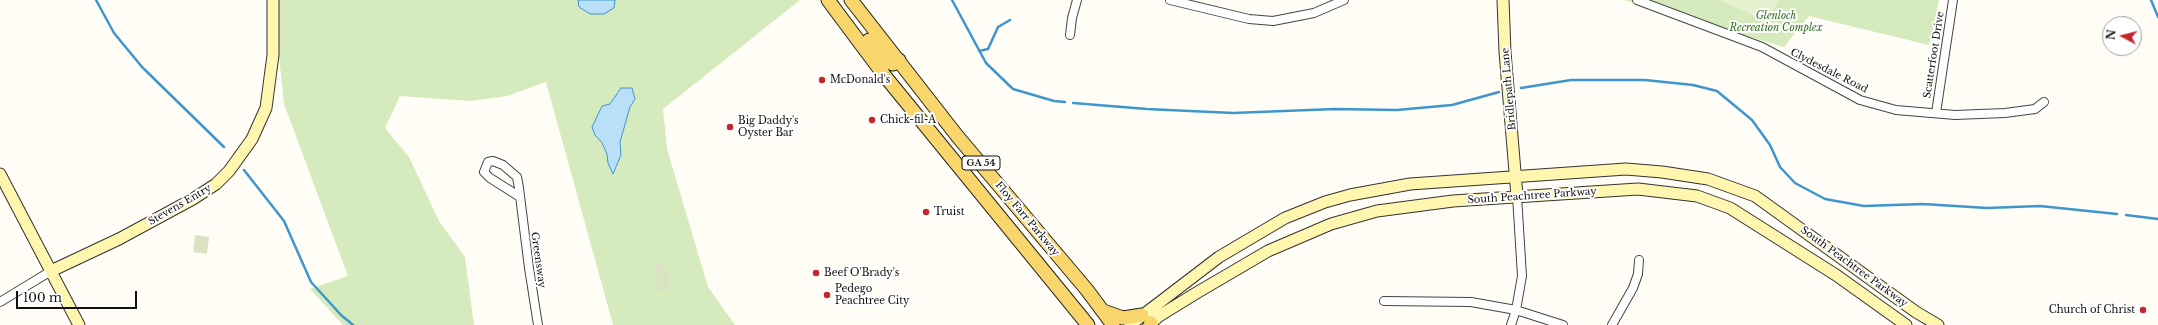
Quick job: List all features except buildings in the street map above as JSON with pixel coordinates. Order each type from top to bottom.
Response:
[{"type":"main road","name":"Stevens Entry","points":[[50,271],[119,239],[193,199],[216,184],[229,171],[252,139],[266,108],[273,55],[273,0]]},
{"type":"main road","name":"Floy Farr Parkway","points":[[828,0],[884,75],[1088,325]]},
{"type":"main road","name":"Floy Farr Parkway","points":[[850,0],[899,60],[958,137],[1113,325]]},
{"type":"main road","name":"Bridlepath Lane","points":[[1503,0],[1505,52],[1518,196]]},
{"type":"main road","points":[[845,22],[857,26],[888,62],[893,64],[899,60]]},
{"type":"main road","points":[[884,75],[902,79],[907,83],[947,132],[958,137]]},
{"type":"main road","name":"South Peachtree Parkway","points":[[1148,322],[1219,257],[1285,218],[1306,209],[1350,195],[1410,184],[1626,169],[1662,172],[1708,179],[1755,196],[1916,312],[1938,325]]},
{"type":"main road","points":[[0,174],[79,325]]},
{"type":"main road","name":"South Peachtree Parkway","points":[[1148,322],[1268,251],[1331,224],[1377,211],[1518,196],[1638,189],[1697,196],[1730,208],[1764,228],[1906,325]]},
{"type":"main road","points":[[1103,311],[1123,318],[1148,322]]},
{"type":"main road","points":[[1130,325],[1148,322]]},
{"type":"street","points":[[1070,35],[1072,18],[1077,0]]},
{"type":"street","points":[[1170,0],[1249,19],[1273,21],[1314,12],[1344,0]]},
{"type":"street","name":"Clydesdale Road","points":[[1637,0],[1762,47],[1860,100],[1896,110],[1936,114],[2005,113],[2035,109],[2044,102]]},
{"type":"street","name":"Scatterfoot Drive","points":[[1936,114],[1953,0]]},
{"type":"street","name":"Greensway","points":[[520,198],[490,178],[484,172],[488,162],[493,161],[504,165],[517,177],[520,198],[538,325]]},
{"type":"street","points":[[1511,325],[1516,310],[1522,276],[1518,196]]},
{"type":"street","points":[[1612,325],[1633,288],[1639,260]]},
{"type":"street","points":[[0,302],[50,271]]},
{"type":"street","points":[[1384,301],[1471,302],[1516,310],[1563,325]]},
{"type":"green space","points":[[273,0],[800,0],[663,109],[667,149],[708,287],[735,325],[613,325],[546,82],[507,96],[471,101],[400,96],[385,128],[409,157],[439,221],[465,257],[474,325],[343,325],[310,289],[348,276],[284,104]]},
{"type":"green space","name":"Glenloch Recreation Complex","points":[[1624,0],[1939,0],[1929,45],[1809,16],[1784,47]]},
{"type":"green space","points":[[1720,0],[1778,0],[1768,22]]},
{"type":"green space","points":[[195,235],[209,237],[207,254],[193,252]]},
{"type":"green space","points":[[664,262],[671,287],[658,293],[654,265]]},
{"type":"water","points":[[578,0],[615,0],[614,8],[604,14],[590,14],[579,7]]},
{"type":"water","points":[[621,88],[632,88],[635,99],[630,107],[620,142],[621,155],[613,174],[608,163],[607,154],[602,143],[595,135],[592,127],[602,106],[610,104]]},
{"type":"waterway","points":[[96,0],[114,33],[142,67],[224,147]]},
{"type":"waterway","points":[[952,0],[986,63],[1013,89],[1054,101],[1065,102]]},
{"type":"waterway","points":[[2151,0],[2158,17]]},
{"type":"waterway","points":[[979,51],[988,49],[998,27],[1010,20]]},
{"type":"waterway","points":[[1521,88],[1571,80],[1645,80],[1693,85],[1717,91],[1752,120],[1770,145],[1780,167],[1795,183],[1825,199],[1864,206],[1923,204],[1987,208],[2040,206],[2117,214]]},
{"type":"waterway","points":[[1073,103],[1147,109],[1233,113],[1335,109],[1397,110],[1452,105],[1499,92]]},
{"type":"waterway","points":[[244,170],[284,221],[311,282],[341,315],[353,325]]},
{"type":"waterway","points":[[2126,215],[2158,219]]},
{"type":"place","name":"McDonald's","points":[[822,80]]},
{"type":"place","name":"Chick-fil-A","points":[[872,120]]},
{"type":"place","name":"Big Daddy's Oyster Bar","points":[[730,127]]},
{"type":"place","name":"Truist","points":[[926,212]]},
{"type":"place","name":"Beef O'Brady's","points":[[816,273]]},
{"type":"place","name":"Pedego Peachtree City","points":[[827,295]]},
{"type":"place","name":"Church of Christ","points":[[2143,310]]}]
